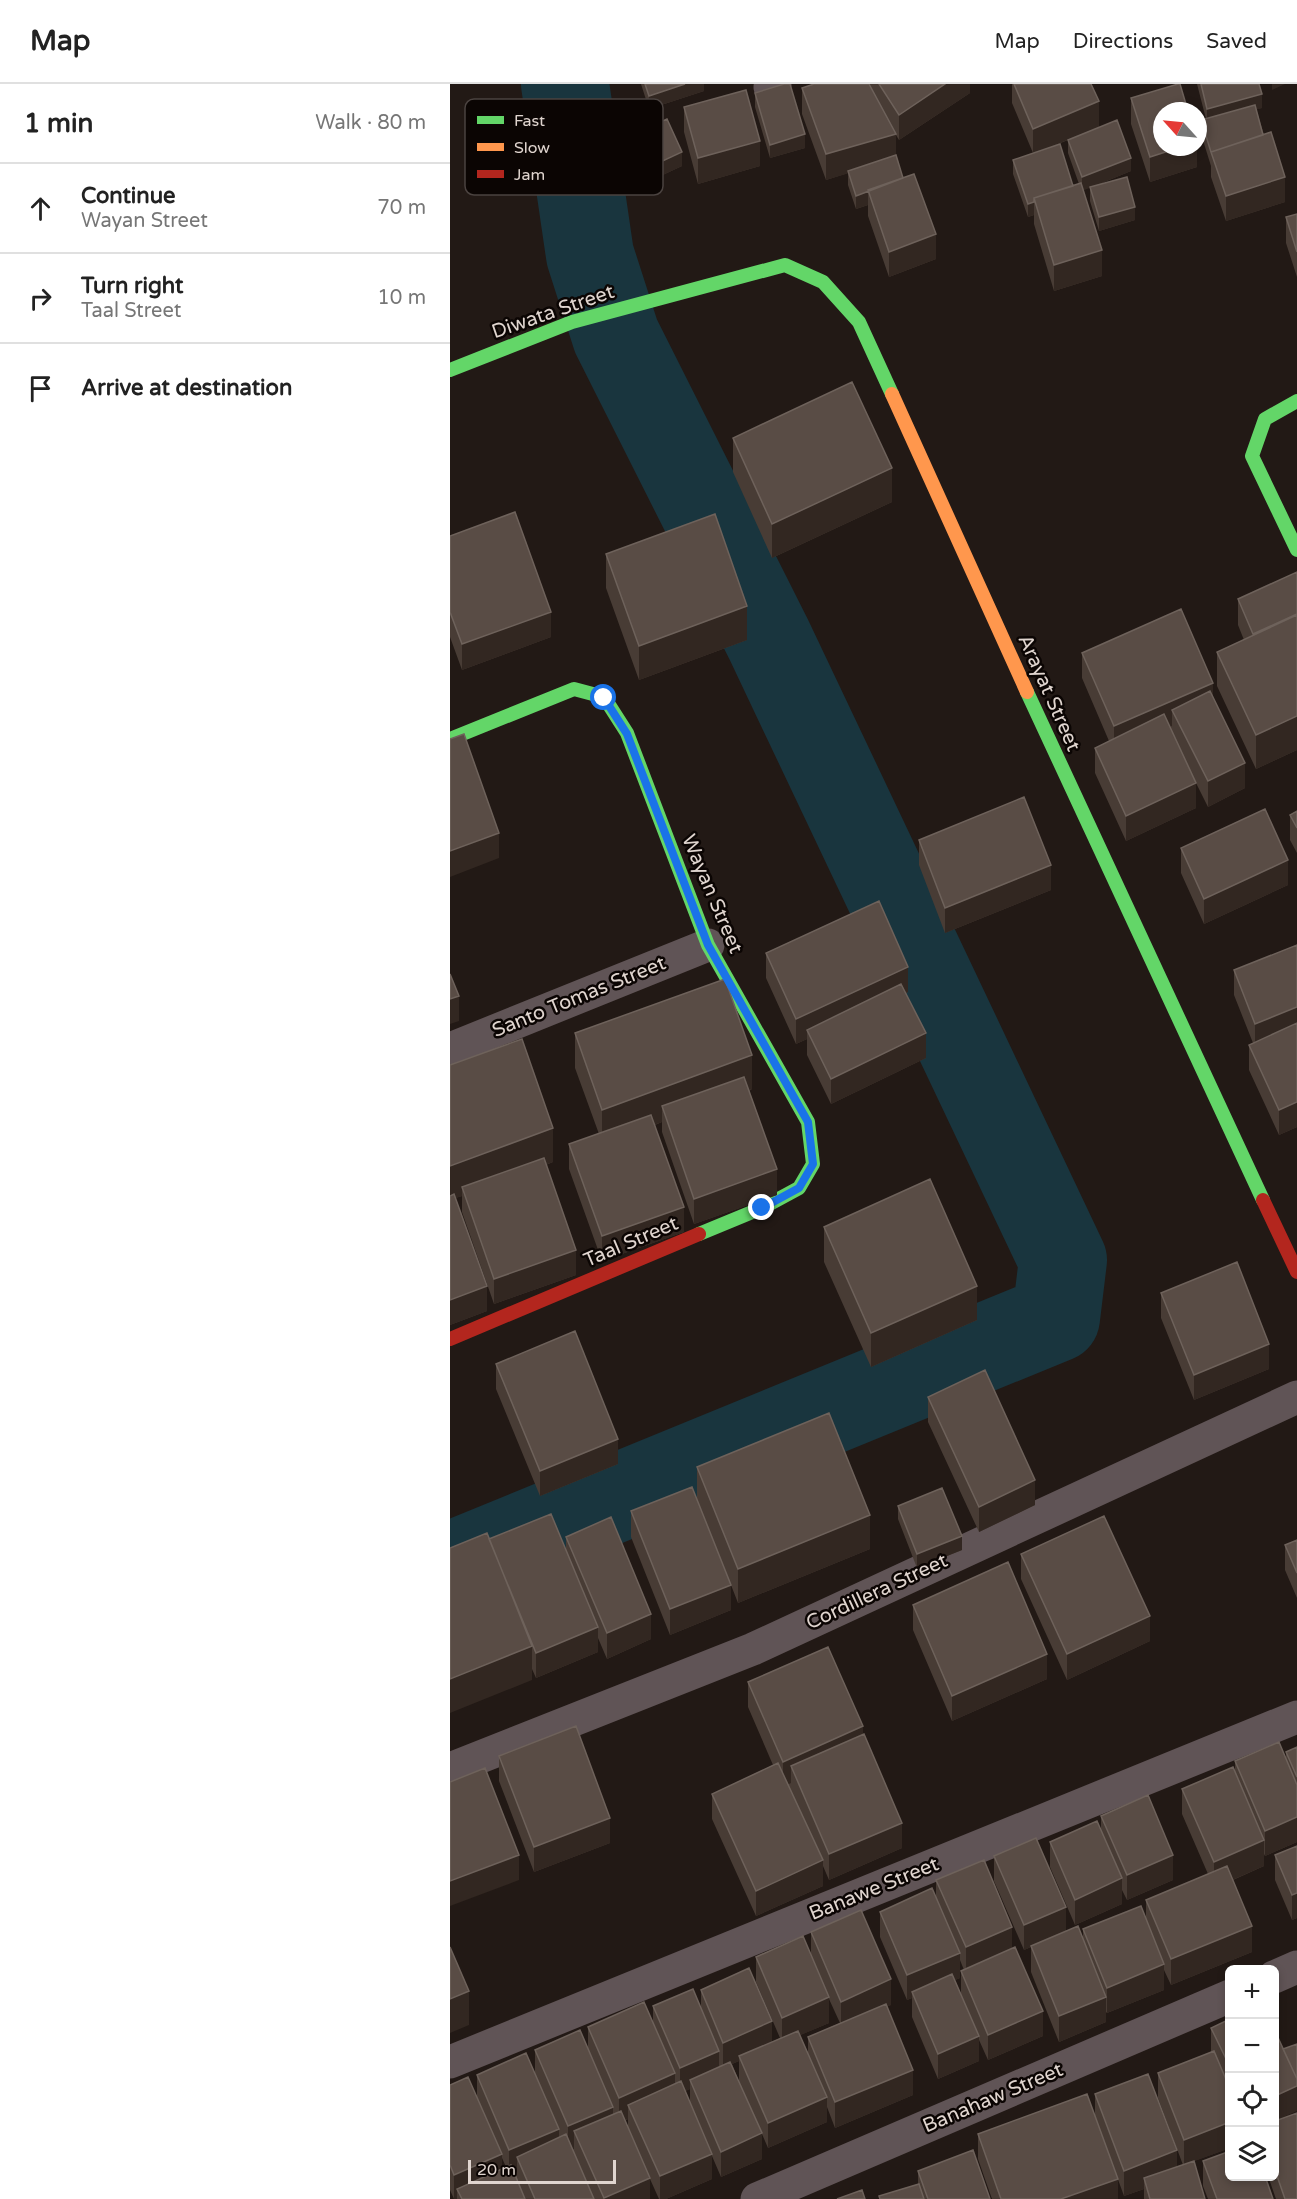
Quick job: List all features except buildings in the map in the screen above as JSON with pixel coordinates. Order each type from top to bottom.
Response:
[{"type":"street","name":"Arayat Street","points":[[670,294],[785,266],[823,282],[859,322],[1083,815],[1297,1272]]},
{"type":"street","name":"Diwata Street","points":[[450,370],[572,322],[670,294]]},
{"type":"street","points":[[1297,401],[1265,419],[1252,456],[1297,550]]},
{"type":"street","name":"Wayan Street","points":[[450,739],[574,689],[604,698],[627,734],[708,945],[808,1122],[813,1164]]},
{"type":"street","name":"Santo Tomas Street","points":[[450,1049],[708,945]]},
{"type":"street","name":"Taal Street","points":[[450,1339],[762,1208],[799,1188],[813,1164]]},
{"type":"street","name":"Cordillera Street","points":[[450,1769],[753,1649],[1297,1397]]},
{"type":"street","name":"Banawe Street","points":[[450,2062],[1297,1717]]},
{"type":"street","points":[[1279,1975],[1297,1967]]},
{"type":"street","name":"Banahaw Street","points":[[757,2199],[1225,1998]]},
{"type":"waterway","points":[[565,84],[567,99]]},
{"type":"waterway","points":[[450,1566],[1056,1318],[1063,1260],[769,640],[616,336],[590,255],[581,195]]},
{"type":"traffic: fast","points":[[450,370],[572,322],[785,265],[823,282],[859,322],[892,394]]},
{"type":"traffic: fast","points":[[1297,401],[1265,419],[1252,456],[1297,550]]},
{"type":"traffic: fast","points":[[450,739],[574,689],[604,697],[627,733],[708,945],[808,1122],[813,1164],[799,1188],[762,1208],[699,1234]]},
{"type":"traffic: fast","points":[[1027,692],[1263,1200]]},
{"type":"traffic: slow","points":[[892,394],[1027,692]]},
{"type":"traffic: jam","points":[[1263,1200],[1297,1272]]},
{"type":"traffic: jam","points":[[450,1339],[699,1234]]},
{"type":"route","points":[[604,698],[627,734],[708,945],[808,1122],[813,1164],[799,1188],[762,1208]]}]
